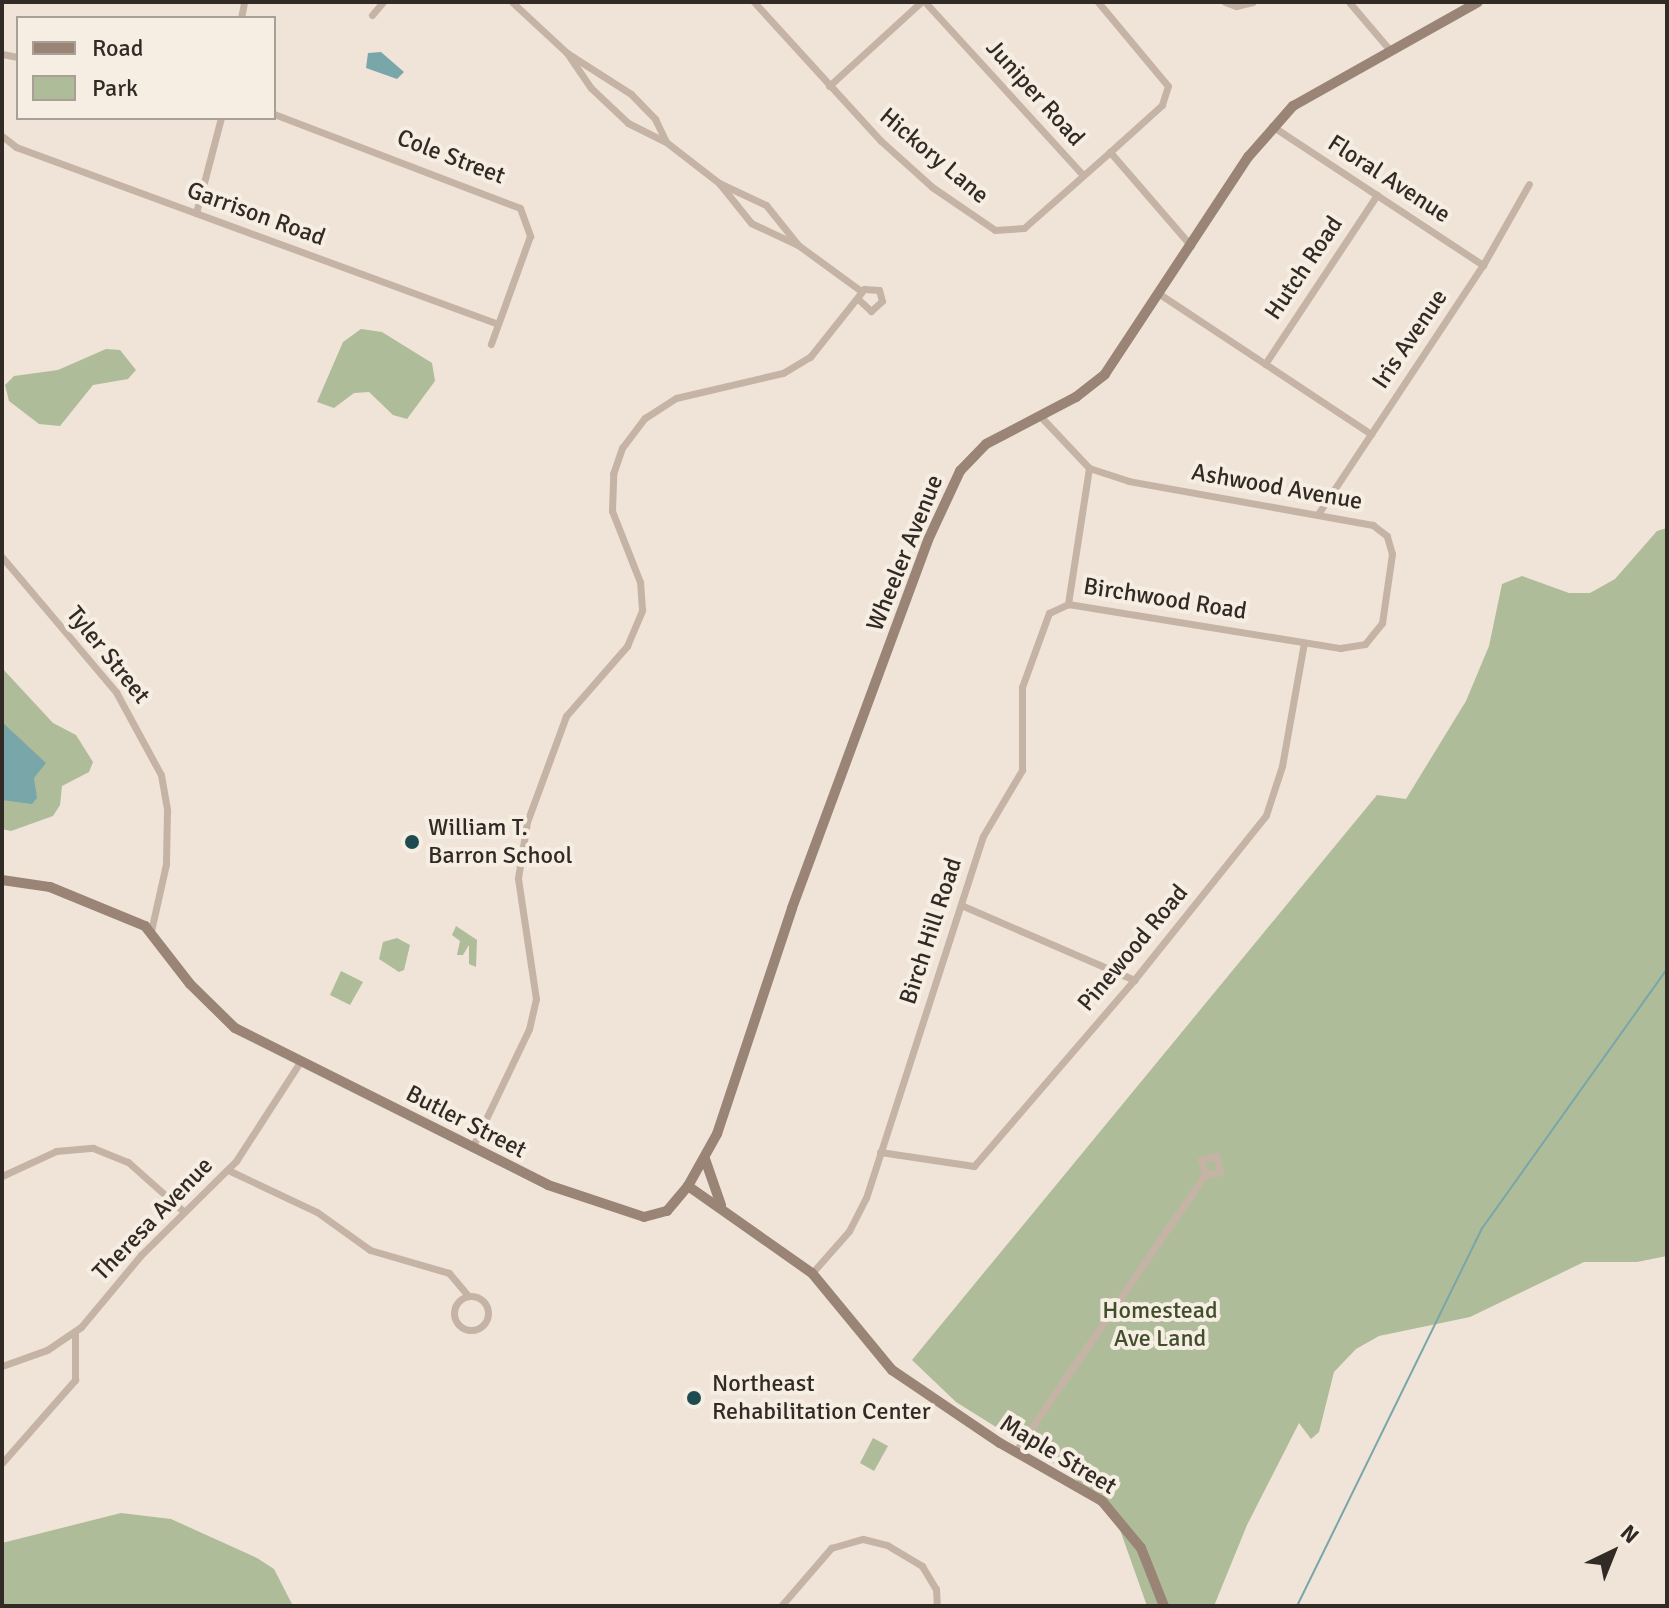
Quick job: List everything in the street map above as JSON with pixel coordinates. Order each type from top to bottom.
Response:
[{"type":"street","points":[[372,15],[383,2]]},
{"type":"street","points":[[472,1148],[529,1029],[536,999],[518,878],[527,822],[571,707],[627,646],[642,610],[640,582],[617,529],[611,501],[622,448],[645,418],[676,398],[770,377],[802,363],[822,347],[859,295],[798,245],[766,205],[719,183],[666,142],[642,133],[615,112],[567,53],[512,2]]},
{"type":"street","name":"Hickory Lane","points":[[754,2],[829,86],[904,162],[995,230],[1024,228],[1162,105],[1168,86],[1098,2]]},
{"type":"street","points":[[829,86],[923,2]]},
{"type":"street","name":"Juniper Road","points":[[923,2],[1083,175]]},
{"type":"street","points":[[1225,2],[1244,6],[1253,2]]},
{"type":"street","points":[[1349,2],[1389,49]]},
{"type":"street","name":"Wheeler Avenue","points":[[688,1186],[705,1159],[946,496],[978,450],[1041,417],[1105,374],[1272,126],[1308,94],[1478,2]]},
{"type":"street","points":[[567,53],[631,94],[655,119],[666,142]]},
{"type":"street","points":[[2,65],[3,54]]},
{"type":"street","name":"Cole Street","points":[[276,115],[520,208],[530,236],[491,344]]},
{"type":"street","points":[[196,213],[220,120]]},
{"type":"street","name":"Floral Avenue","points":[[1272,126],[1483,265]]},
{"type":"street","name":"Garrison Road","points":[[2,136],[16,147],[498,324]]},
{"type":"street","points":[[1110,152],[1191,246]]},
{"type":"street","points":[[719,183],[751,223],[798,245]]},
{"type":"street","name":"Iris Avenue","points":[[1318,514],[1483,265],[1529,184]]},
{"type":"street","name":"Hutch Road","points":[[1265,364],[1377,195]]},
{"type":"street","points":[[1161,295],[1371,434]]},
{"type":"street","points":[[1041,417],[1089,468]]},
{"type":"street","name":"Ashwood Avenue","points":[[1089,468],[1129,481],[1373,525],[1391,545],[1389,596],[1379,630],[1365,644]]},
{"type":"street","name":"Birchwood Road","points":[[1089,468],[1068,604],[1340,648],[1365,644]]},
{"type":"street","name":"Tyler Street","points":[[2,557],[116,692],[161,775],[166,864],[151,931]]},
{"type":"street","name":"Birch Hill Road","points":[[812,1273],[854,1223],[988,825],[1022,770],[1020,704],[1034,644],[1049,613],[1068,604]]},
{"type":"street","name":"Pinewood Road","points":[[880,1152],[974,1166],[1134,980],[1266,815],[1282,766],[1304,643]]},
{"type":"street","name":"Butler Street","points":[[2,880],[50,887],[151,931],[224,1020],[300,1062],[571,1195],[634,1215],[667,1211],[688,1186]]},
{"type":"street","points":[[961,905],[1134,980]]},
{"type":"street","name":"Theresa Avenue","points":[[2,1366],[75,1333],[183,1211],[228,1170],[300,1062]]},
{"type":"street","points":[[2,1176],[56,1151],[93,1148],[128,1162],[183,1211]]},
{"type":"street","points":[[705,1159],[725,1210]]},
{"type":"street","points":[[228,1170],[317,1212],[370,1250],[449,1273],[468,1296],[479,1298],[488,1311],[486,1322],[473,1331],[459,1326],[454,1318],[456,1304],[468,1296]]},
{"type":"street","points":[[1015,1452],[1205,1175]]},
{"type":"street","points":[[688,1186],[812,1273]]},
{"type":"street","name":"Maple Street","points":[[812,1273],[892,1370],[1015,1452],[1079,1485],[1112,1510],[1141,1548],[1164,1606]]},
{"type":"street","points":[[2,1463],[75,1380],[75,1333]]},
{"type":"street","points":[[781,1606],[831,1548],[863,1539],[887,1545],[922,1566],[933,1581],[937,1606]]},
{"type":"green space","points":[[361,329],[382,332],[432,363],[435,381],[407,419],[393,415],[369,392],[354,393],[334,408],[317,402],[343,342]]},
{"type":"green space","points":[[106,349],[120,350],[136,370],[128,379],[93,385],[60,426],[39,424],[9,401],[5,385],[14,376],[58,370]]},
{"type":"green space","name":"Homestead Ave Land","points":[[1667,528],[1667,1256],[1637,1262],[1584,1262],[1470,1317],[1379,1336],[1356,1349],[1334,1372],[1319,1432],[1311,1439],[1299,1423],[1247,1525],[1214,1606],[1147,1606],[1119,1527],[1071,1474],[956,1402],[912,1360],[1377,795],[1406,799],[1466,701],[1489,646],[1502,584],[1522,576],[1569,593],[1590,593],[1615,579],[1657,531]]},
{"type":"green space","points":[[2,668],[53,723],[76,735],[93,762],[89,772],[62,786],[60,805],[53,816],[11,831],[2,829]]},
{"type":"green space","points":[[456,926],[477,940],[476,967],[469,964],[469,945],[463,955],[457,955],[460,941],[452,935]]},
{"type":"green space","points":[[397,938],[410,945],[404,970],[399,972],[379,959],[383,942]]},
{"type":"green space","points":[[341,971],[363,982],[350,1005],[330,995]]},
{"type":"green space","points":[[873,1438],[888,1446],[874,1471],[860,1463]]},
{"type":"green space","points":[[121,1513],[171,1519],[257,1558],[274,1569],[293,1606],[2,1606],[2,1543]]},
{"type":"water","points":[[381,52],[404,72],[397,79],[366,68],[368,53]]},
{"type":"water","points":[[2,722],[46,763],[34,778],[37,798],[32,804],[2,800]]},
{"type":"waterway","points":[[1297,1606],[1483,1227],[1667,969]]},
{"type":"place","name":"William T. Barron School","points":[[412,842]]},
{"type":"place","name":"Northeast Rehabilitation Center","points":[[694,1398]]}]
